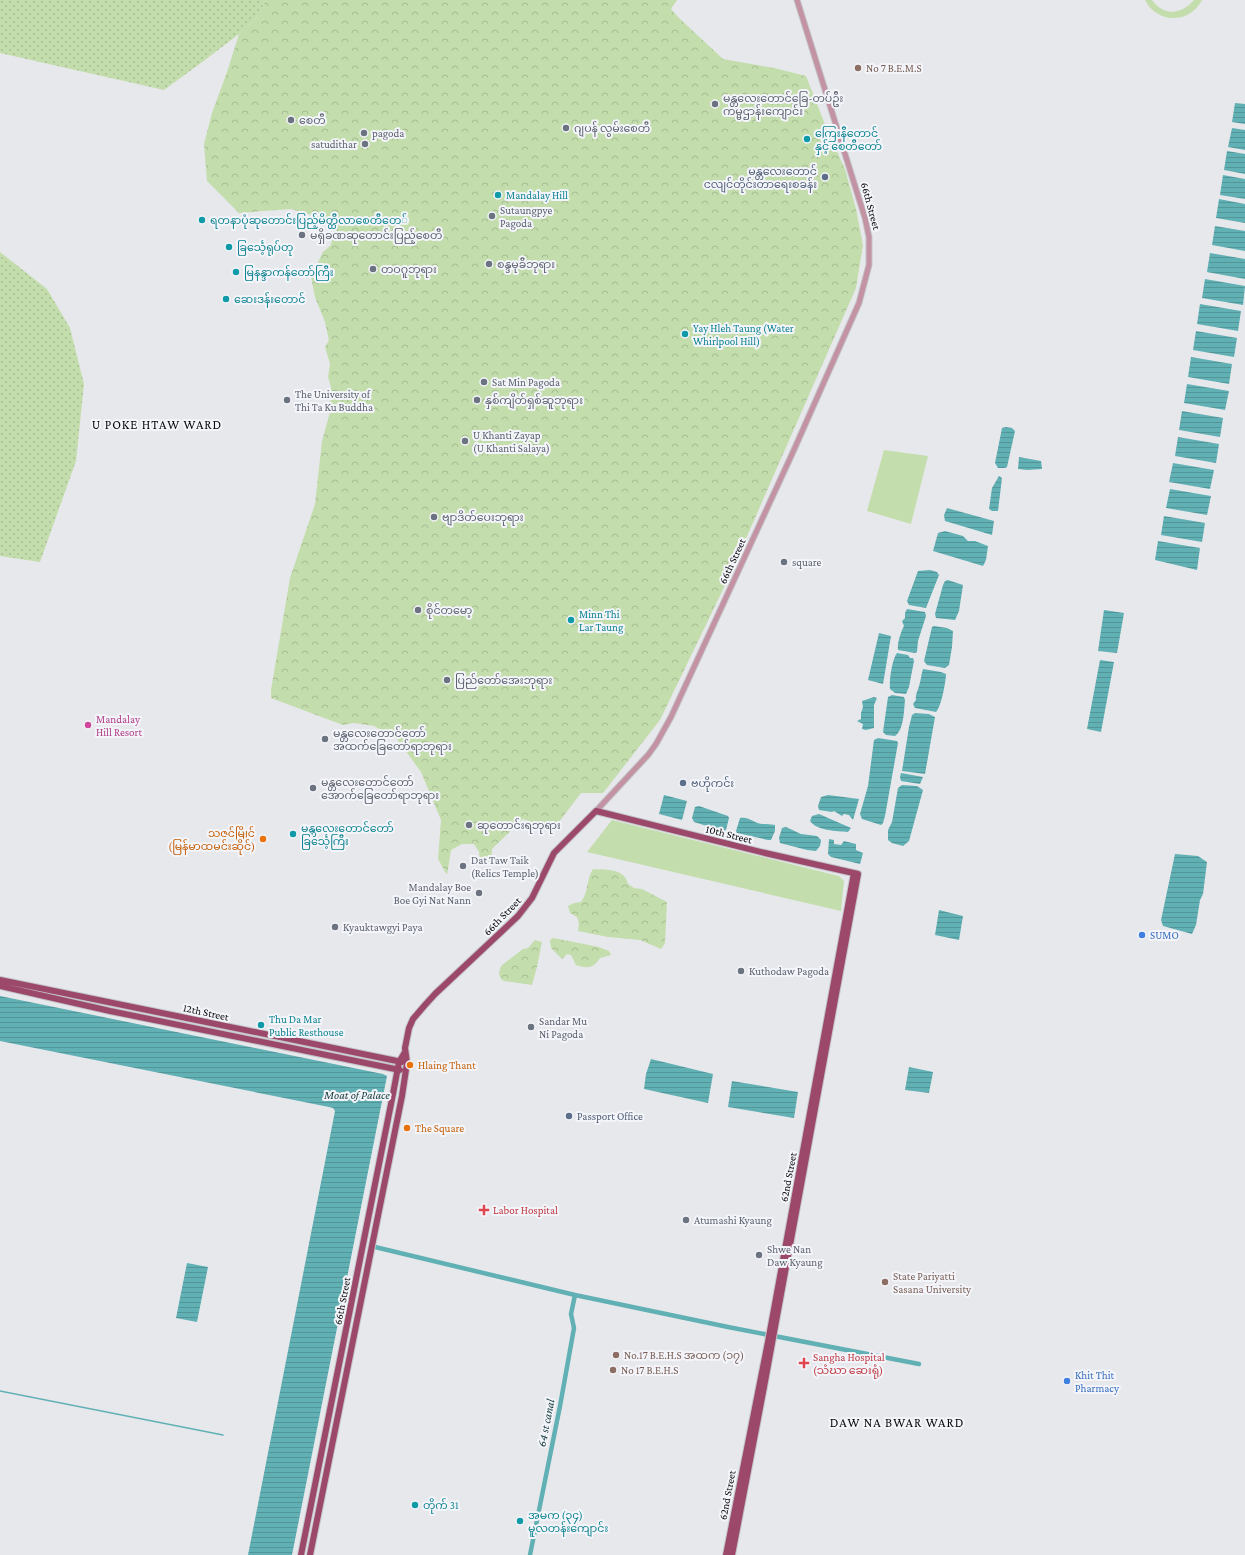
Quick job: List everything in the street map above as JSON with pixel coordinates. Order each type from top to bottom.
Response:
[{"type":"main road","name":"10th Street","points":[[596,811],[856,873]]},
{"type":"main road","name":"66th Street","points":[[310,1555],[402,1096],[407,1063],[405,1052],[409,1028],[417,1014],[445,985],[518,916],[532,898],[554,853],[596,811]]},
{"type":"main road","name":"62nd Street","points":[[726,1555],[773,1326],[856,873]]},
{"type":"main road","name":"12th Street","points":[[0,980],[407,1063]]},
{"type":"main road","name":"12th Street","points":[[0,986],[110,1011],[406,1071]]},
{"type":"main road","name":"66th Street","points":[[301,1555],[397,1070],[399,1062],[405,1052]]},
{"type":"main road","name":"62nd Street","points":[[732,1555],[770,1339]]},
{"type":"street","name":"66th Street","points":[[596,811],[648,756],[671,717],[817,397],[858,303],[867,276],[870,246],[865,218],[797,0]]},
{"type":"green space","points":[[0,0],[266,0],[256,18],[239,34],[164,90],[0,53]]},
{"type":"green space","points":[[266,0],[677,0],[671,9],[723,59],[774,68],[806,76],[828,132],[845,169],[856,209],[863,245],[856,288],[730,575],[660,720],[603,793],[581,793],[559,822],[544,826],[523,819],[492,849],[491,862],[486,864],[480,862],[479,852],[474,844],[462,844],[451,850],[447,875],[438,859],[441,820],[421,772],[397,739],[374,726],[354,723],[343,725],[271,698],[271,690],[290,578],[315,504],[322,441],[330,412],[331,387],[328,377],[330,364],[325,347],[329,340],[325,322],[315,297],[311,277],[323,252],[331,245],[335,224],[291,209],[239,213],[207,181],[204,144],[212,113],[239,34],[256,18]]},
{"type":"green space","points":[[1145,0],[1152,0],[1162,9],[1173,12],[1179,11],[1194,0],[1202,0],[1197,8],[1190,14],[1174,18],[1157,14],[1150,8]]},
{"type":"green space","points":[[0,252],[47,289],[70,328],[84,384],[76,461],[40,562],[0,556]]},
{"type":"green space","points":[[884,450],[928,456],[911,524],[867,511]]},
{"type":"green space","points":[[612,820],[839,876],[844,881],[841,911],[587,852]]},
{"type":"green space","points":[[593,869],[619,872],[626,879],[628,884],[634,888],[642,889],[667,902],[665,943],[661,949],[640,940],[608,937],[578,931],[579,924],[577,917],[570,913],[568,906],[581,902],[584,898],[589,877]]},
{"type":"green space","points":[[553,938],[599,947],[609,951],[611,955],[600,958],[593,966],[590,967],[576,965],[571,955],[567,954],[562,959],[551,948],[550,940]]},
{"type":"green space","points":[[535,940],[542,942],[532,985],[502,980],[499,974],[502,965],[523,949],[528,948]]},
{"type":"water","points":[[1235,103],[1245,104],[1245,124],[1232,122]]},
{"type":"water","points":[[1232,128],[1245,130],[1245,150],[1228,147]]},
{"type":"water","points":[[1227,151],[1245,154],[1245,174],[1224,170]]},
{"type":"water","points":[[1223,175],[1245,179],[1245,199],[1220,195]]},
{"type":"water","points":[[1219,199],[1245,204],[1245,223],[1216,218]]},
{"type":"water","points":[[1215,226],[1245,231],[1245,251],[1212,245]]},
{"type":"water","points":[[1210,253],[1245,259],[1245,279],[1207,272]]},
{"type":"water","points":[[1205,279],[1245,286],[1243,305],[1202,298]]},
{"type":"water","points":[[1200,304],[1241,311],[1238,331],[1197,324]]},
{"type":"water","points":[[1196,331],[1237,338],[1234,357],[1193,350]]},
{"type":"water","points":[[1191,357],[1232,364],[1229,384],[1188,377]]},
{"type":"water","points":[[1187,384],[1229,391],[1225,410],[1184,403]]},
{"type":"water","points":[[1182,411],[1223,418],[1220,437],[1179,430]]},
{"type":"water","points":[[1002,428],[1012,428],[1015,431],[1007,467],[998,468],[995,463]]},
{"type":"water","points":[[1178,437],[1219,444],[1216,463],[1175,456]]},
{"type":"water","points":[[1019,457],[1041,461],[1042,469],[1018,469]]},
{"type":"water","points":[[1173,463],[1214,470],[1210,489],[1169,482]]},
{"type":"water","points":[[999,476],[1002,478],[998,511],[992,511],[989,509],[992,488]]},
{"type":"water","points":[[1170,489],[1211,496],[1207,515],[1166,508]]},
{"type":"water","points":[[947,508],[994,521],[992,535],[945,521],[944,515]]},
{"type":"water","points":[[1164,516],[1205,523],[1202,542],[1161,535]]},
{"type":"water","points":[[945,531],[963,536],[968,541],[975,541],[988,546],[986,560],[983,566],[933,551],[938,533]]},
{"type":"water","points":[[1158,541],[1200,548],[1197,570],[1155,560]]},
{"type":"water","points":[[930,570],[937,572],[939,575],[926,608],[909,605],[907,601],[918,571]]},
{"type":"water","points":[[948,580],[963,585],[959,611],[955,620],[936,618],[935,614],[943,585],[945,581]]},
{"type":"water","points":[[907,609],[925,612],[926,616],[918,641],[917,652],[915,653],[898,650],[898,644],[904,626],[902,621],[905,618]]},
{"type":"water","points":[[1104,610],[1124,613],[1117,653],[1098,651]]},
{"type":"water","points":[[932,627],[947,628],[953,631],[949,665],[945,668],[927,665],[924,661]]},
{"type":"water","points":[[879,633],[891,636],[883,684],[868,680]]},
{"type":"water","points":[[897,653],[908,655],[910,658],[913,658],[914,661],[909,687],[906,694],[895,693],[890,689],[891,670]]},
{"type":"water","points":[[1100,660],[1114,662],[1101,732],[1087,729]]},
{"type":"water","points":[[923,669],[946,674],[941,700],[936,712],[915,708],[913,704],[916,700],[916,694]]},
{"type":"water","points":[[892,695],[904,697],[905,700],[902,725],[895,736],[886,735],[883,732],[888,697]]},
{"type":"water","points":[[874,697],[877,698],[874,705],[874,728],[866,730],[862,729],[863,724],[857,721],[861,719],[863,707],[862,701]]},
{"type":"water","points":[[915,713],[929,714],[935,717],[925,774],[902,771],[909,727],[912,715]]},
{"type":"water","points":[[878,738],[897,741],[898,743],[885,816],[881,825],[862,819],[860,814],[868,786],[874,740]]},
{"type":"water","points":[[901,773],[923,777],[920,784],[901,781]]},
{"type":"water","points":[[902,785],[917,786],[923,790],[909,841],[903,846],[892,843],[888,840],[888,830],[892,822],[898,788]]},
{"type":"water","points":[[664,795],[687,801],[682,820],[659,814]]},
{"type":"water","points":[[828,795],[859,799],[853,820],[849,815],[844,814],[842,816],[834,811],[819,810],[818,806],[821,797]]},
{"type":"water","points":[[699,806],[728,816],[729,818],[726,830],[723,831],[694,822],[692,818],[695,807]]},
{"type":"water","points":[[819,814],[851,828],[848,832],[828,830],[817,827],[810,821],[812,816]]},
{"type":"water","points":[[740,818],[746,818],[762,824],[775,825],[775,831],[771,840],[737,833],[736,831]]},
{"type":"water","points":[[786,827],[801,834],[817,836],[821,840],[820,846],[816,851],[780,843],[779,838],[782,828]]},
{"type":"water","points":[[829,839],[834,840],[834,844],[841,845],[844,841],[856,844],[856,850],[863,853],[860,864],[831,857],[828,854]]},
{"type":"water","points":[[1175,854],[1198,856],[1207,862],[1203,894],[1200,900],[1196,925],[1192,934],[1163,926],[1161,920]]},
{"type":"water","points":[[939,910],[963,916],[959,940],[935,935]]},
{"type":"water","name":"Moat of Palace","points":[[0,996],[387,1076],[292,1555],[248,1555],[335,1111],[333,1108],[329,1107],[0,1041]]},
{"type":"water","points":[[651,1059],[713,1074],[708,1103],[644,1089],[646,1074]]},
{"type":"water","points":[[909,1067],[933,1072],[929,1093],[905,1090]]},
{"type":"water","points":[[732,1081],[798,1092],[794,1118],[728,1107]]},
{"type":"water","points":[[187,1263],[208,1267],[197,1322],[176,1318]]},
{"type":"waterway","points":[[375,1247],[575,1295],[728,1327],[919,1364]]},
{"type":"waterway","name":"64 st canal","points":[[530,1555],[574,1328],[571,1314],[575,1295]]},
{"type":"waterway","points":[[0,1391],[223,1435]]},
{"type":"place","name":"No 7 B.E.M.S","points":[[858,68]]},
{"type":"place","name":"မန္တလေးတောင်ခြေ-တပ်ဦး ကမ္မဌာန်းကျောင်း","points":[[715,104]]},
{"type":"place","name":"စေတီ","points":[[291,120]]},
{"type":"place","name":"ဂျပန် လွမ်းစေတီ","points":[[566,128]]},
{"type":"place","name":"pagoda","points":[[364,133]]},
{"type":"place","name":"ကြေးနီတောင် နှင့် စေတီတော်","points":[[807,139]]},
{"type":"place","name":"satudithar","points":[[365,144]]},
{"type":"place","name":"မန္တလေးတောင် ငလျင်တိုင်းတာရေးစခန်း","points":[[825,177]]},
{"type":"place","name":"Mandalay Hill","points":[[498,195]]},
{"type":"place","name":"Sutaungpye Pagoda","points":[[492,216]]},
{"type":"place","name":"ရတနာပုံဆုတောင်းပြည့်မိတ္ထီလာစေတီတေ်","points":[[202,220]]},
{"type":"place","name":"မရှိခဏဆုတောင်းပြည့်စေတီ","points":[[302,235]]},
{"type":"place","name":"ခြင်္သေ့ရုပ်တု","points":[[229,247]]},
{"type":"place","name":"စန္ဒမုခီဘုရား","points":[[489,264]]},
{"type":"place","name":"တဝဂူဘုရား","points":[[373,269]]},
{"type":"place","name":"မြနန္ဒာကန်တော်ကြီး","points":[[236,272]]},
{"type":"place","name":"ဆေးဒန်းတောင်","points":[[226,299]]},
{"type":"place","name":"Yay Hleh Taung (Water Whirlpool Hill)","points":[[685,334]]},
{"type":"place","name":"Sat Min Pagoda","points":[[484,382]]},
{"type":"place","name":"The University of Thi Ta Ku Buddha","points":[[287,400]]},
{"type":"place","name":"နှစ်ကျိတ်ရှစ်ဆူဘုရား","points":[[477,400]]},
{"type":"place","name":"U Khanti Zayap (U Khanti Salaya)","points":[[465,441]]},
{"type":"place","name":"ဗျာဒိတ်ပေးဘုရား","points":[[434,517]]},
{"type":"place","name":"square","points":[[784,562]]},
{"type":"place","name":"စိုင်တမော့","points":[[418,610]]},
{"type":"place","name":"Minn Thi Lar Taung","points":[[571,620]]},
{"type":"place","name":"ပြည်တော်အေးဘုရား","points":[[447,680]]},
{"type":"place","name":"Mandalay Hill Resort","points":[[88,725]]},
{"type":"place","name":"မန္တ‌လေးတောင်တော် အထက်ခြေတော်ရာဘုရား‌","points":[[325,739]]},
{"type":"place","name":"ဗဟိုကင်း","points":[[683,783]]},
{"type":"place","name":"မန္တ‌လေးတောင်တော် အောက်ခြေတော်ရာဘုရား‌","points":[[313,788]]},
{"type":"place","name":"ဆုတောင်းရဘုရား","points":[[469,825]]},
{"type":"place","name":"မန္တလေးတောင်တော် ‌ခြင်္သေ့ကြီး","points":[[293,834]]},
{"type":"place","name":"သဇင်မြိုင် (မြန်မာထမင်းဆိုင်)","points":[[263,839]]},
{"type":"place","name":"Dat Taw Taik (Relics Temple)","points":[[463,866]]},
{"type":"place","name":"Mandalay Boe Boe Gyi Nat Nann","points":[[479,893]]},
{"type":"place","name":"Kyauktawgyi Paya","points":[[335,927]]},
{"type":"place","name":"SUMO","points":[[1142,935]]},
{"type":"place","name":"Kuthodaw Pagoda","points":[[741,971]]},
{"type":"place","name":"Thu Da Mar Public Resthouse","points":[[261,1025]]},
{"type":"place","name":"Sandar Mu Ni Pagoda","points":[[531,1027]]},
{"type":"place","name":"Hlaing Thant","points":[[410,1065]]},
{"type":"place","name":"Passport Office","points":[[569,1116]]},
{"type":"place","name":"The Square","points":[[407,1128]]},
{"type":"place","name":"Labor Hospital","points":[[484,1210]]},
{"type":"place","name":"Atumashi Kyaung","points":[[686,1220]]},
{"type":"place","name":"Shwe Nan Daw Kyaung","points":[[759,1255]]},
{"type":"place","name":"State Pariyatti Sasana University","points":[[885,1282]]},
{"type":"place","name":"No.17 B.E.H.S အထက (၁၇)","points":[[616,1355]]},
{"type":"place","name":"Sangha Hospital (သံဃာ ဆေးရုံ)","points":[[804,1363]]},
{"type":"place","name":"No 17 B.E.H.S","points":[[613,1370]]},
{"type":"place","name":"Khit Thit Pharmacy","points":[[1067,1381]]},
{"type":"place","name":"တိုက် 31","points":[[415,1505]]},
{"type":"place","name":"အမက (၃၄) မူလတန်းကျောင်း","points":[[520,1521]]},
{"type":"district","name":"U POKE HTAW WARD","points":[[157,424]]},
{"type":"district","name":"DAW NA BWAR WARD","points":[[897,1422]]}]
